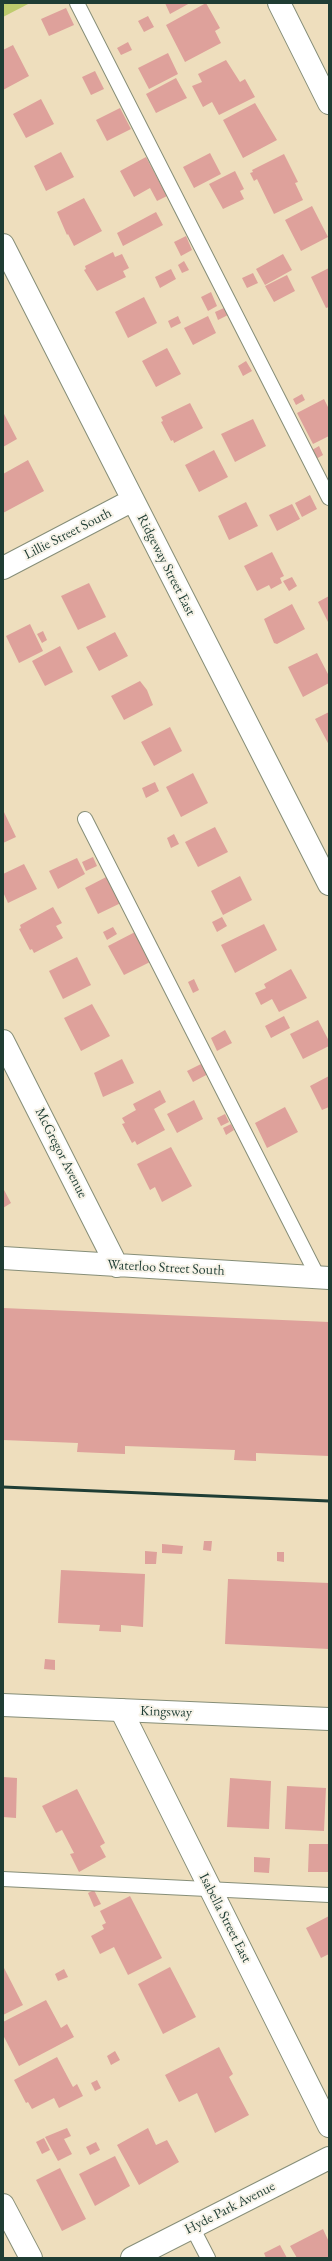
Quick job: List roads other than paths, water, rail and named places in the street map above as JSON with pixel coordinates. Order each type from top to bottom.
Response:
[{"type":"street","points":[[279,3],[329,103]]},
{"type":"street","name":"Ridgeway Street East","points":[[3,245],[329,884]]},
{"type":"street","name":"Lillie Street South","points":[[3,568],[133,500]]},
{"type":"street","name":"McGregor Avenue","points":[[3,1041],[117,1266]]},
{"type":"street","name":"Waterloo Street South","points":[[3,1258],[324,1278]]},
{"type":"street","name":"Kingsway","points":[[3,1705],[329,1719]]},
{"type":"street","name":"Isabella Street East","points":[[121,1710],[329,2126]]},
{"type":"street","name":"Hyde Park Avenue","points":[[132,2258],[329,2158]]},
{"type":"street","points":[[3,2205],[31,2258]]},
{"type":"lane","points":[[77,3],[329,498]]},
{"type":"lane","points":[[85,819],[324,1278]]},
{"type":"lane","points":[[3,1878],[329,1895]]},
{"type":"lane","points":[[192,2227],[208,2258]]},
{"type":"railway","points":[[3,1487],[329,1501]]}]
